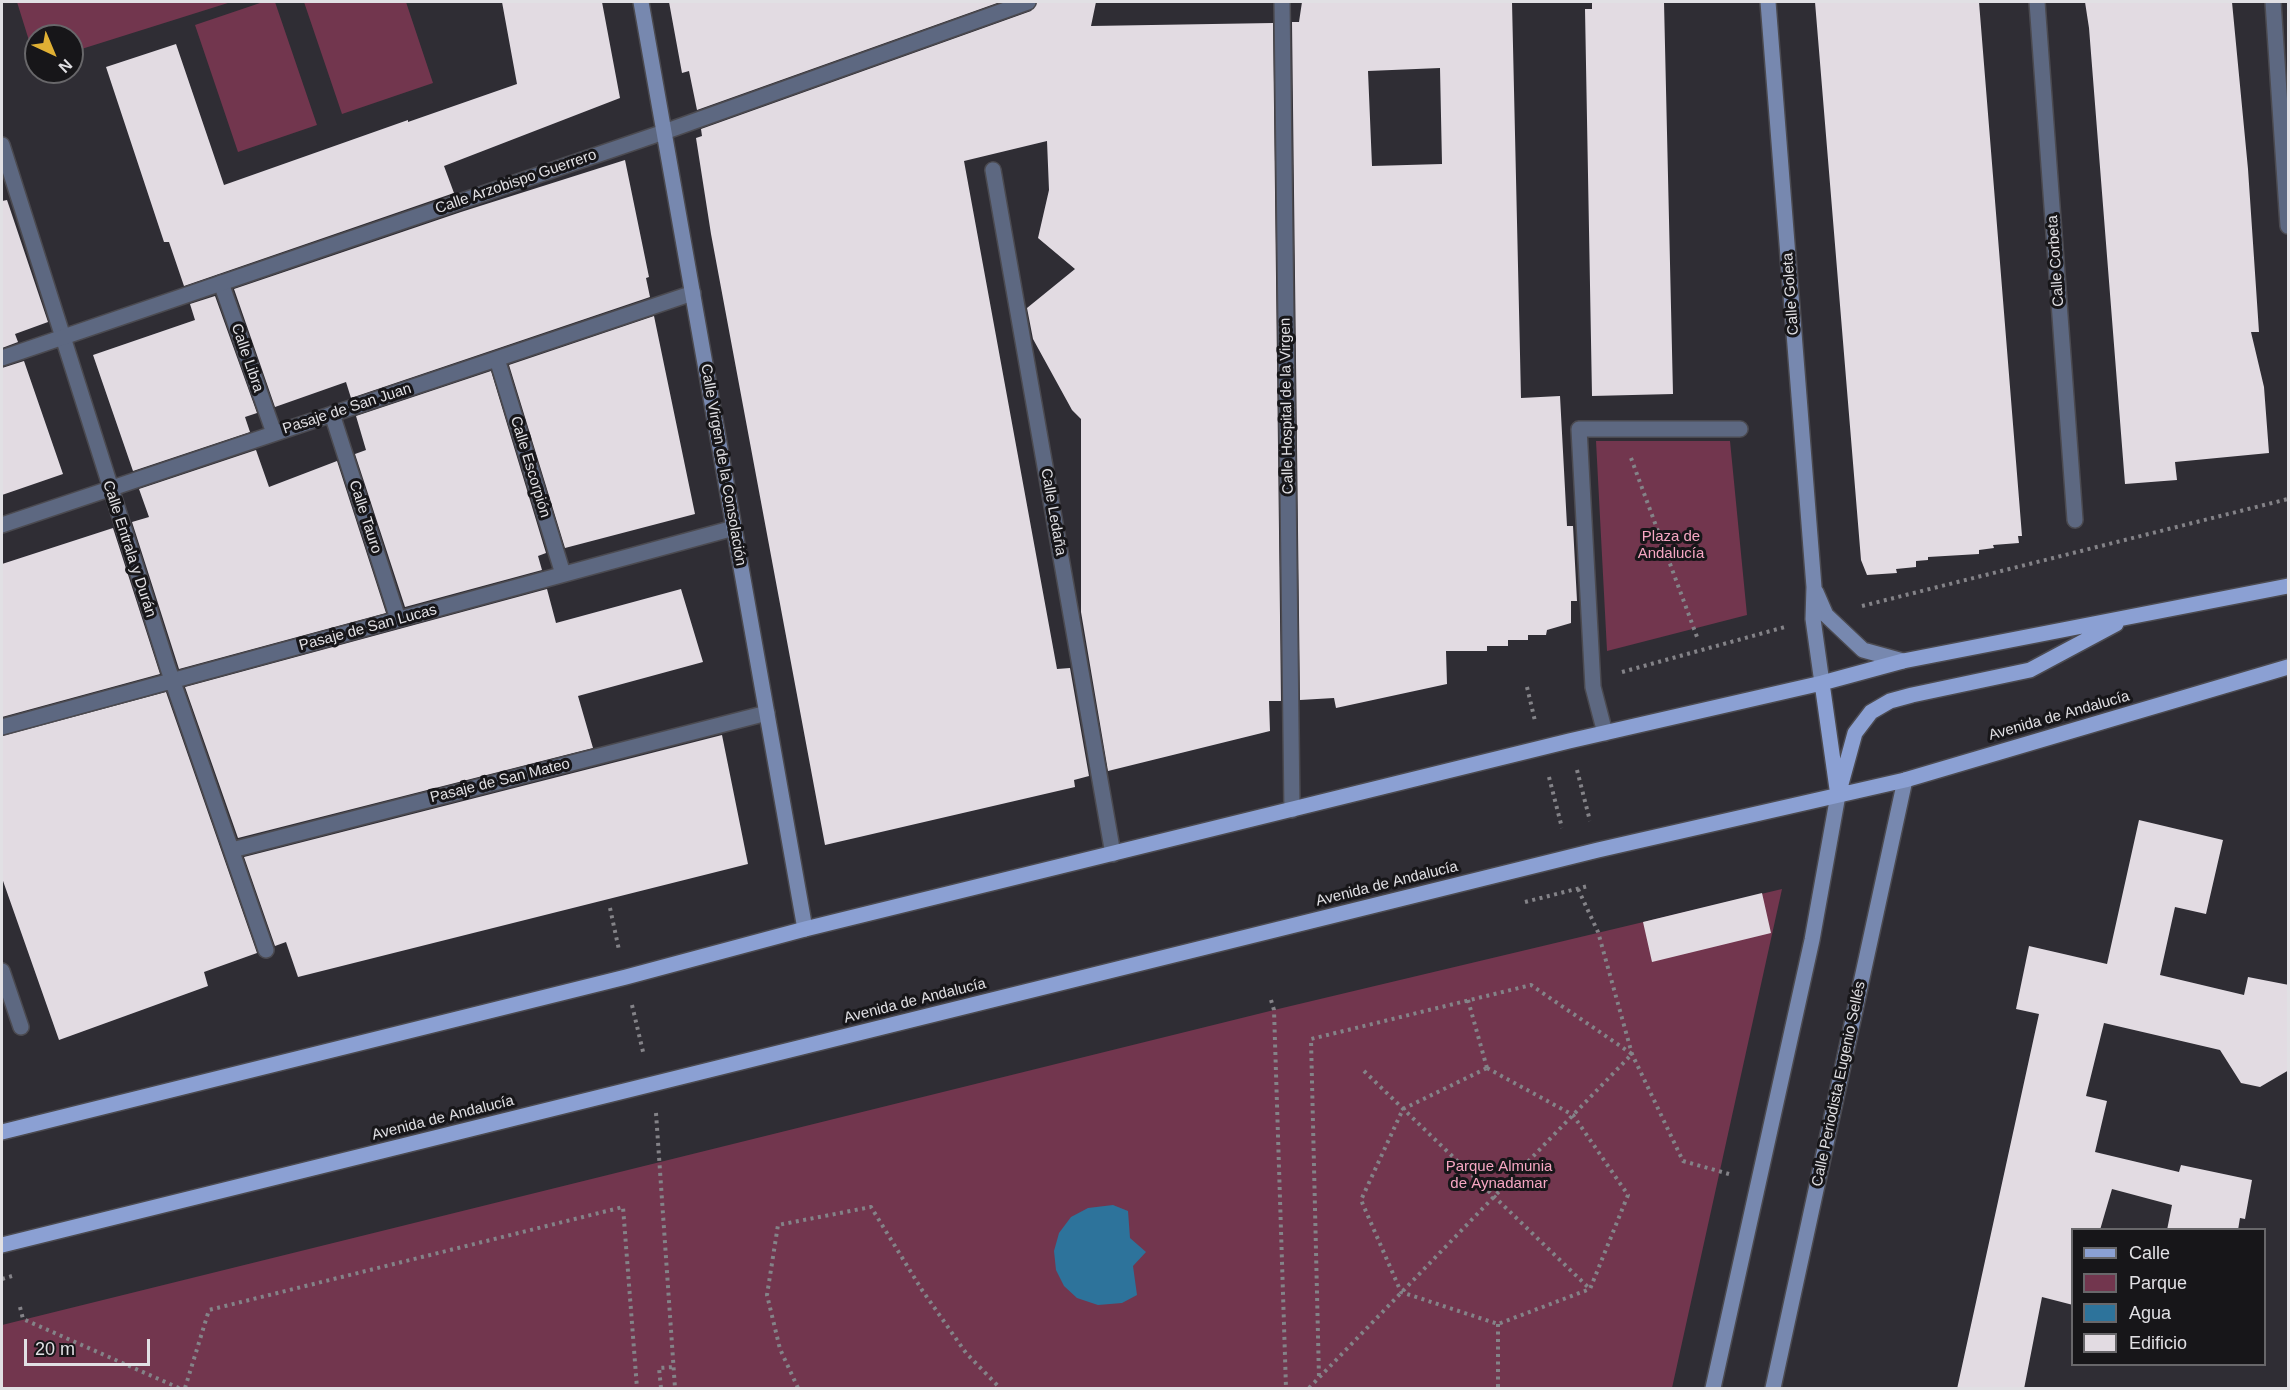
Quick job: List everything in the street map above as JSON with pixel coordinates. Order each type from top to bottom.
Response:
[{"type":"main road","name":"Calle Virgen de la Consolación","points":[[641,2],[805,929]]},
{"type":"main road","name":"Calle Goleta","points":[[1768,2],[1814,587],[1820,617],[1822,682]]},
{"type":"main road","points":[[2,1132],[626,977],[805,929],[1903,661],[2289,586]]},
{"type":"main road","points":[[1713,1389],[1812,940],[1838,795],[1855,733],[1871,712],[1890,701],[1912,694],[2030,670],[2131,616]]},
{"type":"main road","points":[[1820,617],[1863,650],[1903,661]]},
{"type":"main road","name":"Avenida de Andalucía","points":[[2,1245],[1598,850],[1905,780],[2289,667]]},
{"type":"main road","points":[[1822,682],[1838,795]]},
{"type":"main road","name":"Calle Periodista Eugenio Sellés","points":[[1773,1389],[1905,780]]},
{"type":"street","name":"Calle Arzobispo Guerrero","points":[[2,358],[664,132],[1028,2]]},
{"type":"street","name":"Calle Hospital de la Virgen","points":[[1282,2],[1292,810]]},
{"type":"street","name":"Calle Corbeta","points":[[2037,2],[2075,520]]},
{"type":"street","points":[[2273,2],[2289,226]]},
{"type":"street","name":"Calle Entrala y Durán","points":[[2,146],[61,338],[172,680],[266,950]]},
{"type":"street","name":"Calle Ledaña","points":[[993,170],[1113,854]]},
{"type":"street","name":"Calle Libra","points":[[221,283],[274,434]]},
{"type":"street","name":"Pasaje de San Juan","points":[[2,525],[693,293]]},
{"type":"street","name":"Calle Escorpión","points":[[496,359],[563,574]]},
{"type":"street","name":"Calle Tauro","points":[[332,414],[398,620]]},
{"type":"street","points":[[1605,733],[1593,687],[1579,429],[1740,429]]},
{"type":"street","name":"Pasaje de San Lucas","points":[[2,727],[734,528]]},
{"type":"street","name":"Pasaje de San Mateo","points":[[232,850],[767,713]]},
{"type":"street","points":[[2,970],[21,1027]]},
{"type":"path","points":[[1621,429],[1697,637]]},
{"type":"path","points":[[1593,687],[1625,671],[1820,617],[2289,499]]},
{"type":"path","points":[[1527,687],[1537,729]]},
{"type":"path","points":[[1522,903],[1579,889],[1602,880],[1598,850],[1569,741]]},
{"type":"path","points":[[1548,771],[1564,837]]},
{"type":"path","points":[[1576,883],[1598,932],[1632,1054],[1683,1161],[1730,1174]]},
{"type":"path","points":[[610,908],[620,953]]},
{"type":"path","points":[[1319,1378],[1311,1039],[1531,985],[1632,1054]]},
{"type":"path","points":[[631,1000],[645,1060]]},
{"type":"path","points":[[1271,1000],[1274,1010],[1286,1389]]},
{"type":"path","points":[[1468,1000],[1487,1068],[1573,1115],[1628,1196],[1590,1289],[1498,1324],[1401,1292],[1361,1200],[1403,1108],[1487,1068]]},
{"type":"path","points":[[1309,1389],[1632,1054]]},
{"type":"path","points":[[1364,1071],[1590,1289]]},
{"type":"path","points":[[655,1103],[675,1389]]},
{"type":"path","points":[[644,1116],[667,1110]]},
{"type":"path","points":[[185,1389],[209,1310],[623,1207],[637,1389]]},
{"type":"path","points":[[798,1389],[780,1349],[767,1295],[778,1225],[871,1207],[922,1290],[966,1353],[1000,1389]]},
{"type":"path","points":[[2,1279],[13,1276]]},
{"type":"path","points":[[20,1307],[23,1319],[179,1389]]},
{"type":"path","points":[[1498,1324],[1498,1389]]},
{"type":"path","points":[[661,1389],[659,1368],[674,1367]]},
{"type":"green space","points":[[17,2],[231,2],[84,48],[84,24],[24,24]]},
{"type":"green space","points":[[263,2],[275,2],[317,125],[238,152],[195,25]]},
{"type":"green space","points":[[304,2],[406,2],[433,83],[342,114]]},
{"type":"green space","name":"Plaza de Andalucía","points":[[1596,441],[1730,441],[1747,615],[1607,651]]},
{"type":"green space","name":"Parque Almunia de Aynadamar","points":[[1782,889],[1672,1388],[2,1388],[2,1325],[1274,1010]]},
{"type":"water","points":[[1113,1205],[1128,1211],[1130,1238],[1146,1252],[1133,1266],[1137,1295],[1122,1303],[1098,1305],[1077,1298],[1064,1286],[1056,1270],[1054,1251],[1059,1233],[1071,1217],[1088,1208]]},
{"type":"building","points":[[502,2],[602,2],[620,98],[444,166],[454,193],[184,286],[169,242],[164,242],[106,67],[176,44],[224,185],[517,84]]},
{"type":"building","points":[[669,2],[1000,2],[697,110],[689,71],[682,73]]},
{"type":"building","points":[[1037,2],[1096,2],[1091,26],[1273,23],[1281,701],[1269,701],[1270,731],[1108,771],[1081,612],[1081,419],[1072,410],[1033,339],[1027,308],[1075,269],[1038,238],[1049,190],[1047,141],[964,161],[1057,669],[1070,668],[1089,776],[1074,780],[1075,787],[825,845],[711,234],[696,138],[702,136],[701,129],[1031,11]]},
{"type":"building","points":[[1302,2],[1512,2],[1521,398],[1560,396],[1567,526],[1573,526],[1577,601],[1571,601],[1571,623],[1547,630],[1546,635],[1528,635],[1528,640],[1508,640],[1508,646],[1487,646],[1487,651],[1446,651],[1447,684],[1336,708],[1334,698],[1300,700],[1292,22],[1299,22]],"holes":[[[1440,68],[1442,164],[1372,166],[1368,71]]]},
{"type":"building","points":[[1592,2],[1664,2],[1673,394],[1592,396],[1585,9],[1592,9]]},
{"type":"building","points":[[1815,2],[1979,2],[2022,536],[2018,536],[2019,543],[1993,545],[1994,548],[1979,550],[1979,554],[1928,557],[1928,560],[1916,561],[1916,567],[1896,569],[1897,573],[1867,575],[1861,560]]},
{"type":"building","points":[[2085,2],[2232,2],[2248,169],[2259,332],[2251,332],[2264,387],[2269,453],[2175,462],[2177,480],[2125,484],[2089,28]]},
{"type":"building","points":[[625,160],[649,277],[646,278],[650,297],[351,398],[346,382],[275,407],[234,289],[461,212]]},
{"type":"building","points":[[7,200],[48,322],[15,334],[18,342],[2,348],[2,201]]},
{"type":"building","points":[[215,296],[257,413],[245,417],[250,432],[133,471],[93,355],[195,320],[190,304]]},
{"type":"building","points":[[654,316],[695,514],[565,548],[509,365]]},
{"type":"building","points":[[24,361],[63,474],[2,495],[2,368]]},
{"type":"building","points":[[491,371],[546,553],[538,556],[542,570],[405,607],[355,454],[366,450],[356,416]]},
{"type":"building","points":[[256,450],[269,487],[337,461],[386,613],[179,669],[132,522],[149,517],[139,489]]},
{"type":"building","points":[[113,528],[160,674],[2,717],[2,564]]},
{"type":"building","points":[[547,589],[556,623],[681,589],[703,662],[578,696],[593,748],[238,838],[185,687]]},
{"type":"building","points":[[166,692],[257,953],[204,972],[208,986],[59,1040],[2,878],[2,736]]},
{"type":"building","points":[[722,735],[748,864],[298,977],[286,942],[275,946],[244,857]]},
{"type":"building","points":[[2139,820],[2223,840],[2206,914],[2175,907],[2160,975],[2244,995],[2248,977],[2289,985],[2289,1070],[2260,1087],[2241,1083],[2220,1050],[2104,1023],[2086,1096],[2107,1101],[2095,1152],[2179,1172],[2181,1165],[2252,1180],[2245,1219],[2240,1218],[2238,1228],[2167,1228],[2172,1205],[2112,1189],[2101,1228],[2071,1228],[2071,1304],[2042,1297],[2024,1389],[1957,1389],[2039,1014],[2016,1009],[2029,946],[2107,964]]},
{"type":"building","points":[[1762,893],[1771,933],[1652,962],[1643,922]]}]
